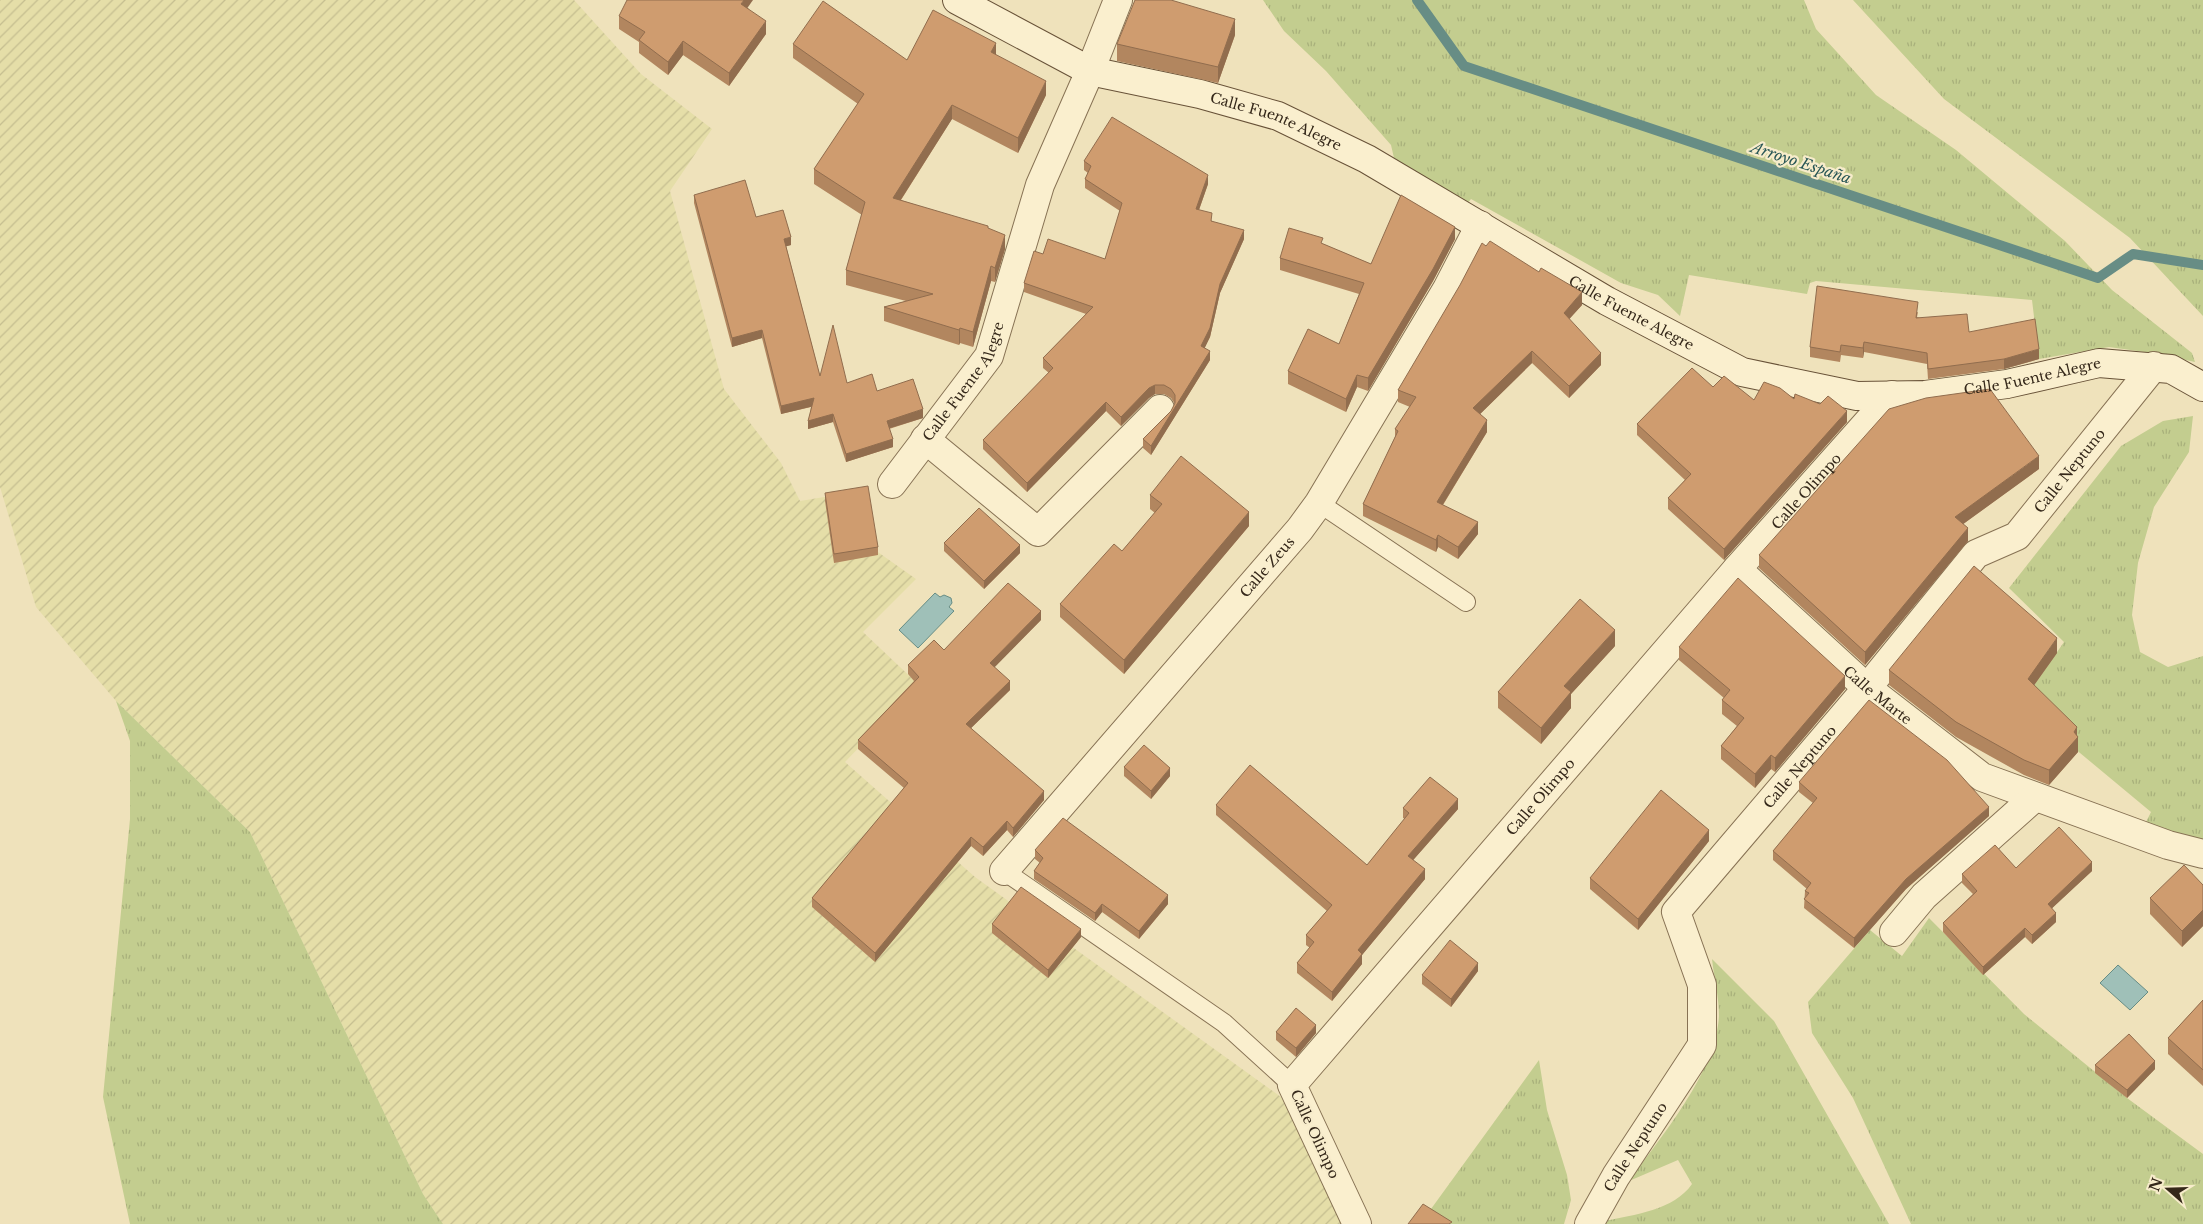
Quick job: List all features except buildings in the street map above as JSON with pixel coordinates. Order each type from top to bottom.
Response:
[{"type":"street","name":"Calle Fuente Alegre","points":[[957,0],[1090,72],[1200,94],[1278,116],[1367,159],[1607,300],[1742,372],[1857,396],[1925,395],[2007,384],[2099,363],[2154,366],[2171,369],[2203,387]]},
{"type":"street","name":"Calle Fuente Alegre","points":[[892,484],[988,356],[1040,185],[1090,72],[1118,0]]},
{"type":"street","name":"Calle Zeus","points":[[1004,871],[1300,529],[1320,502],[1447,289],[1480,225]]},
{"type":"street","name":"Calle Neptuno","points":[[1589,1224],[1616,1176],[1702,1045],[1702,985],[1676,912],[1867,688],[1976,554],[2017,536],[2154,366]]},
{"type":"street","name":"Calle Olimpo","points":[[1357,1224],[1292,1085],[1737,569],[1892,395]]},
{"type":"street","points":[[925,440],[1038,532],[1160,409]]},
{"type":"street","name":"Calle Marte","points":[[1737,569],[1867,688],[1982,778],[2168,845],[2203,854]]},
{"type":"street","points":[[1894,932],[1924,896],[2035,797]]},
{"type":"lane","points":[[1320,502],[1466,602]]},
{"type":"lane","points":[[1004,871],[1224,1023],[1292,1085]]},
{"type":"shaded area","points":[[0,0],[574,0],[641,74],[712,129],[670,191],[724,389],[781,463],[800,501],[867,490],[875,550],[916,579],[863,632],[919,685],[845,762],[975,877],[1281,1097],[1345,1224],[443,1224],[423,1194],[250,832],[116,701],[36,607],[0,487]]},
{"type":"green space","points":[[1263,0],[1804,0],[1816,29],[1876,95],[1956,150],[2065,241],[2112,290],[2192,353],[2195,362],[2159,354],[2109,347],[2039,359],[2032,300],[1816,281],[1810,283],[1807,294],[1689,275],[1680,316],[1658,295],[1621,283],[1471,199],[1467,204],[1394,158],[1391,145],[1326,71],[1284,31]]},
{"type":"green space","points":[[1853,0],[2203,0],[2203,316],[2130,238],[1944,99]]},
{"type":"green space","points":[[2193,416],[2189,452],[2154,507],[2138,563],[2132,615],[2140,652],[2168,667],[2203,656],[2203,846],[2144,826],[2151,812],[2074,748],[2028,694],[2064,642],[2009,588],[2121,446],[2163,421]]},
{"type":"green space","points":[[116,701],[250,832],[423,1194],[443,1224],[130,1224],[103,1097],[130,819],[130,741]]},
{"type":"green space","points":[[1929,918],[2024,1014],[2127,1098],[2203,1154],[2203,1224],[1911,1224],[1853,1098],[1812,1033],[1808,1002],[1870,930],[1902,956]]},
{"type":"green space","points":[[1712,959],[1774,1021],[1889,1224],[1603,1224],[1604,1221],[1640,1214],[1664,1206],[1684,1193],[1692,1184],[1678,1160],[1629,1181],[1685,1103],[1708,1059],[1716,1037],[1719,1016]]},
{"type":"green space","points":[[1539,1060],[1547,1110],[1567,1175],[1571,1200],[1564,1224],[1429,1224],[1423,1220]]},
{"type":"water","points":[[935,593],[940,597],[944,595],[951,598],[952,603],[949,607],[954,611],[918,648],[899,630]]},
{"type":"water","points":[[2118,965],[2148,992],[2130,1010],[2100,983]]},
{"type":"waterway","name":"Arroyo España","points":[[1417,0],[1464,66],[2098,278],[2133,254],[2203,265]]}]
